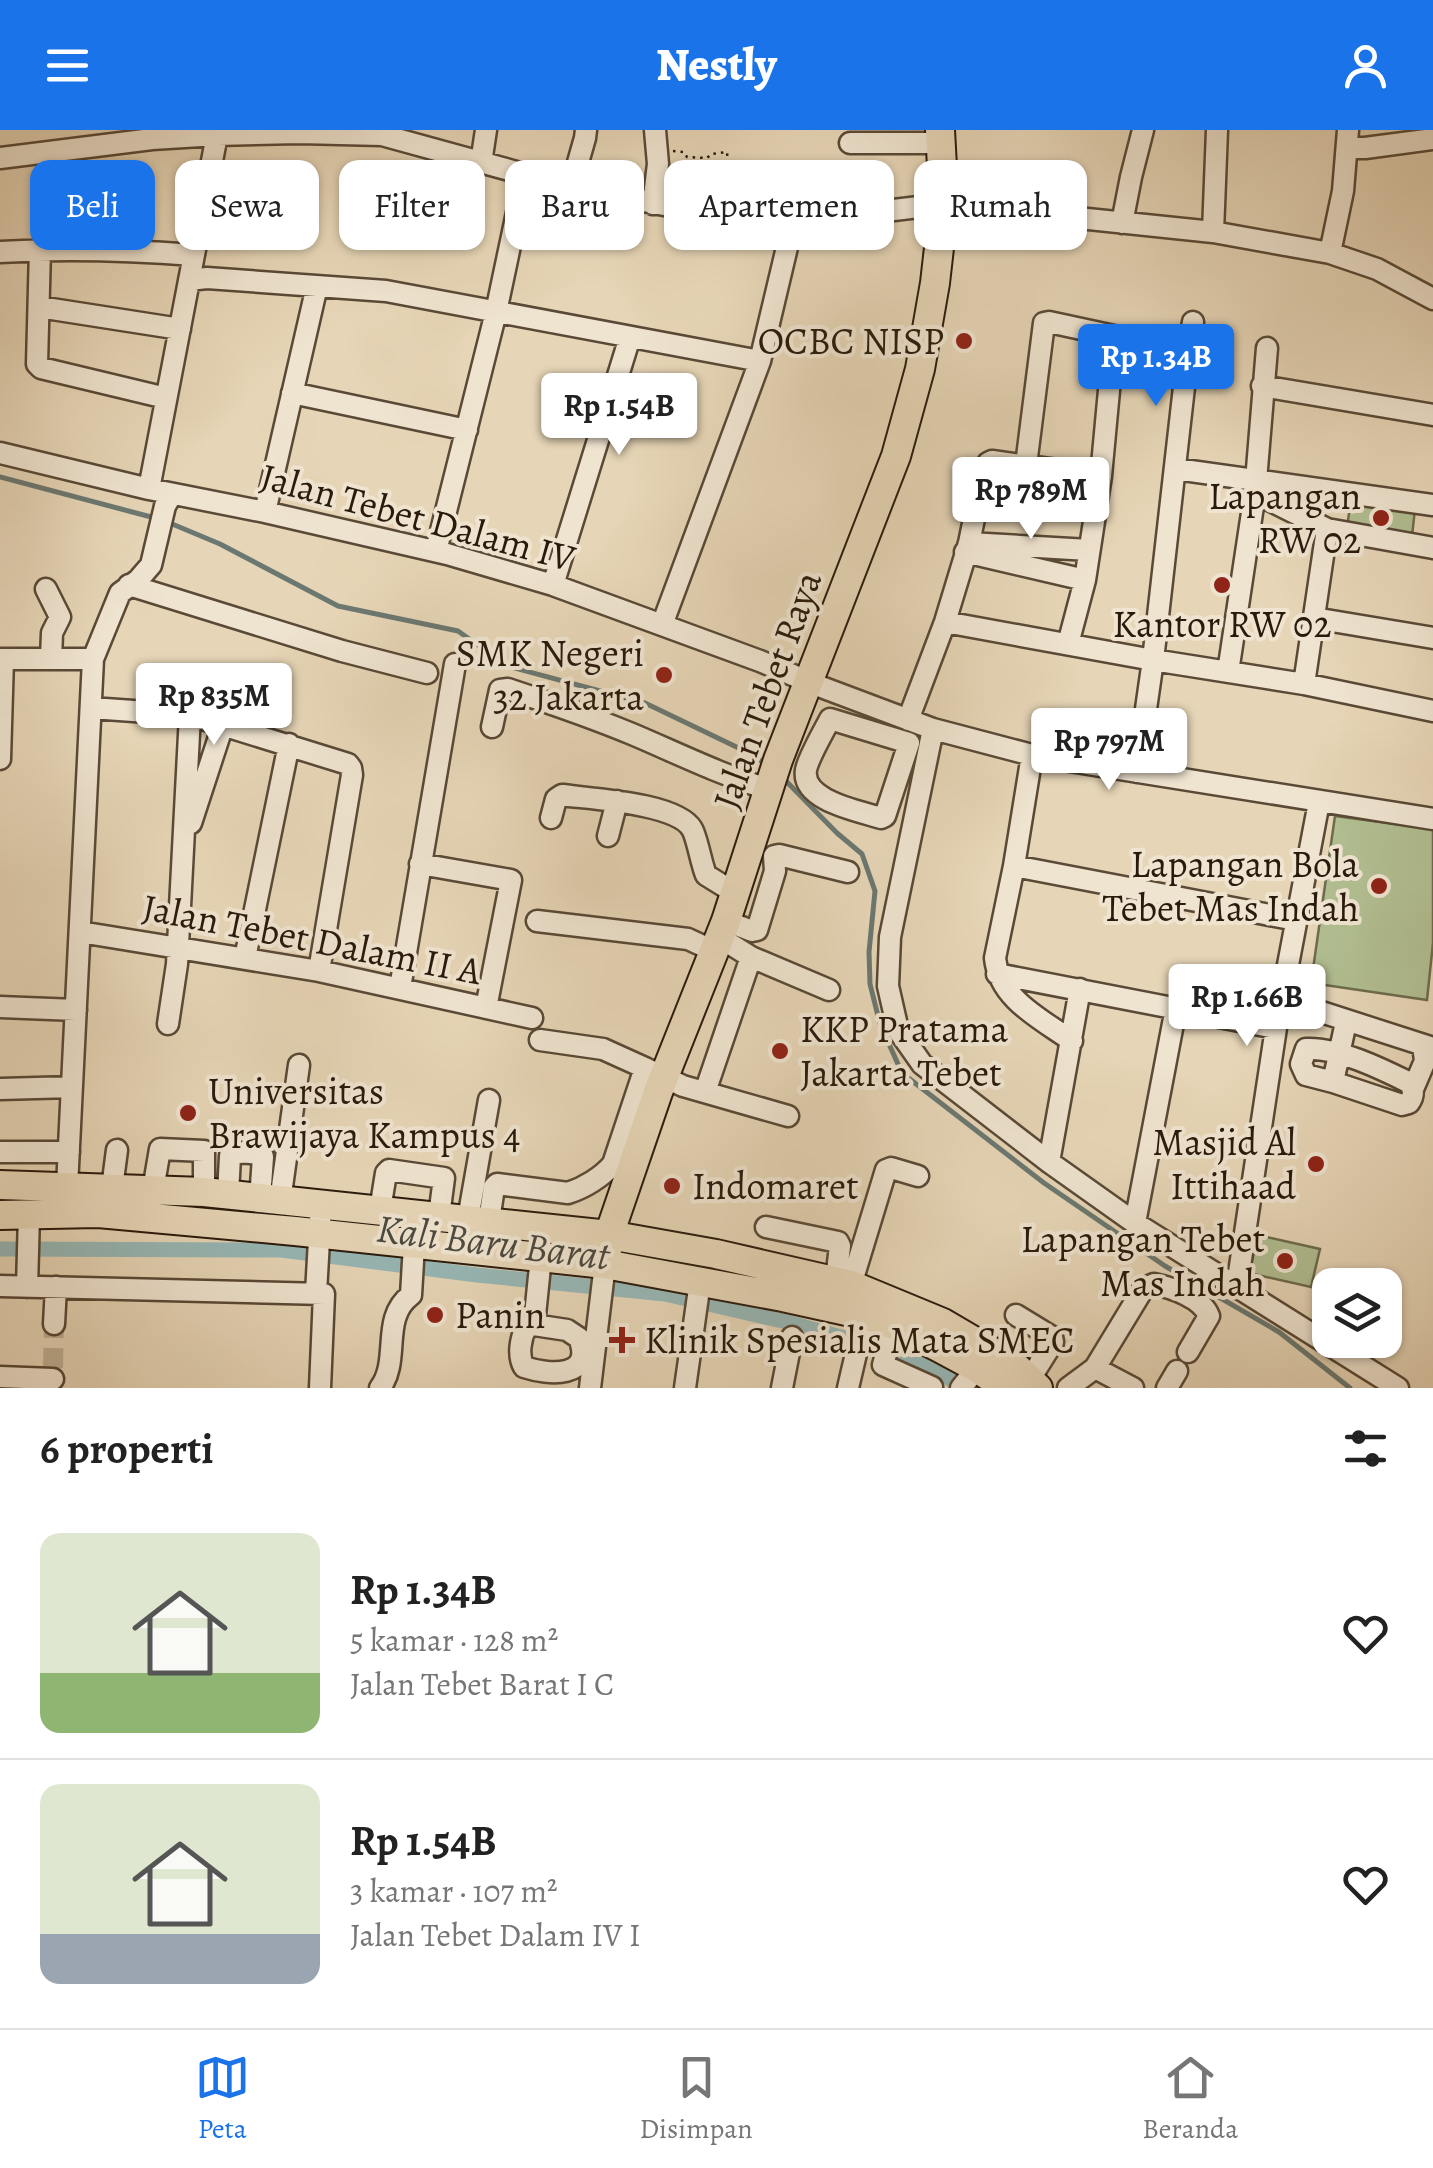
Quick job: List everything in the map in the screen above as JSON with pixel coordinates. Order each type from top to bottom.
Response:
[{"type":"main road","name":"Jalan Tebet Raya","points":[[604,1269],[609,1234],[654,1072],[720,936],[773,775],[896,456],[920,369],[939,250]]},
{"type":"main road","points":[[0,1185],[216,1193],[414,1255],[604,1269],[699,1295],[863,1324],[894,1325],[968,1380],[1018,1382]]},
{"type":"main road","points":[[18,1220],[98,1214],[299,1218],[380,1210],[609,1234],[844,1282],[943,1323],[1018,1382]]},
{"type":"street","points":[[481,160],[486,130]]},
{"type":"street","points":[[579,160],[586,130]]},
{"type":"street","points":[[1122,223],[1144,130]]},
{"type":"street","points":[[1213,232],[1217,130]]},
{"type":"street","points":[[0,158],[57,140],[299,132],[382,135],[470,160]]},
{"type":"street","points":[[149,489],[217,135]]},
{"type":"street","points":[[850,143],[941,136]]},
{"type":"street","points":[[653,204],[658,164],[656,139]]},
{"type":"street","points":[[1330,252],[1343,191],[1348,139],[1365,148],[1433,139]]},
{"type":"street","points":[[644,202],[664,206]]},
{"type":"street","points":[[1087,219],[1213,232],[1330,252],[1377,269],[1433,300]]},
{"type":"street","points":[[0,252],[40,250],[37,361],[42,368],[166,398]]},
{"type":"street","points":[[131,250],[194,255]]},
{"type":"street","points":[[436,551],[509,250]]},
{"type":"street","points":[[662,625],[760,361],[786,250]]},
{"type":"street","points":[[189,280],[207,278],[386,291],[760,361]]},
{"type":"street","points":[[265,512],[318,286]]},
{"type":"street","points":[[38,307],[180,330]]},
{"type":"street","points":[[1026,465],[1042,327],[1049,322],[1188,352]]},
{"type":"street","points":[[1137,772],[1194,322]]},
{"type":"street","points":[[552,586],[630,337]]},
{"type":"street","points":[[1068,644],[1084,580],[1101,476],[1114,337]]},
{"type":"street","points":[[1228,672],[1256,487],[1267,348]]},
{"type":"street","points":[[1262,386],[1433,415]]},
{"type":"street","points":[[292,393],[466,430]]},
{"type":"street","name":"Jalan Tebet Dalam IV","points":[[0,453],[149,489],[169,500],[265,512],[436,551],[662,625],[933,729],[1032,755],[1433,819]]},
{"type":"street","points":[[908,720],[945,622],[988,464],[992,461],[1101,476]]},
{"type":"street","points":[[1176,470],[1256,487],[1433,505]]},
{"type":"street","points":[[1256,487],[1327,528],[1433,548]]},
{"type":"street","points":[[67,1186],[93,659],[120,593],[151,566],[169,500]]},
{"type":"street","points":[[1304,684],[1327,528]]},
{"type":"street","points":[[967,548],[1089,550]]},
{"type":"street","points":[[967,548],[1084,580]]},
{"type":"street","points":[[130,585],[342,651],[428,673]]},
{"type":"street","points":[[46,589],[60,617],[52,633],[51,659]]},
{"type":"street","points":[[1314,618],[1433,638]]},
{"type":"street","points":[[945,622],[1304,684],[1433,711]]},
{"type":"street","points":[[0,759],[2,659],[93,659]]},
{"type":"street","points":[[400,988],[455,664]]},
{"type":"street","points":[[492,726],[500,690],[508,688],[569,709],[708,768],[773,775]]},
{"type":"street","points":[[91,708],[190,715],[352,768],[319,971]]},
{"type":"street","points":[[872,732],[882,709]]},
{"type":"street","points":[[168,1024],[177,964],[190,715]]},
{"type":"street","points":[[830,719],[872,732],[909,743],[885,816],[881,818],[817,797],[807,782],[806,771],[830,719]]},
{"type":"street","points":[[184,847],[223,725]]},
{"type":"street","points":[[933,729],[890,936],[888,986],[898,1030],[922,1064],[1049,1162],[1135,1223],[1398,1388]]},
{"type":"street","points":[[245,958],[288,744]]},
{"type":"street","points":[[1032,755],[995,958],[997,974],[1008,992],[1072,1040]]},
{"type":"street","points":[[550,818],[556,799],[562,795],[616,801],[678,817],[695,836],[706,876],[736,892]]},
{"type":"street","points":[[608,836],[616,801]]},
{"type":"street","points":[[1238,1286],[1281,998],[1319,802]]},
{"type":"street","points":[[537,921],[688,940],[752,932],[757,930],[775,872],[774,856],[848,872]]},
{"type":"street","points":[[745,863],[775,872]]},
{"type":"street","points":[[420,864],[511,880],[486,1008]]},
{"type":"street","points":[[1014,866],[1296,920]]},
{"type":"street","name":"Jalan Tebet Dalam II A","points":[[80,932],[319,971],[532,1018]]},
{"type":"street","points":[[720,936],[751,957],[829,990]]},
{"type":"street","points":[[705,1092],[751,957]]},
{"type":"street","points":[[997,974],[1276,1028]]},
{"type":"street","points":[[1049,1162],[1080,989]]},
{"type":"street","points":[[1281,998],[1428,1047],[1413,1097],[1402,1105],[1306,1076],[1302,1056],[1312,1048],[1339,1053],[1401,1078],[1413,1088]]},
{"type":"street","points":[[0,1007],[76,1010]]},
{"type":"street","points":[[1135,1223],[1176,1008]]},
{"type":"street","points":[[1333,1082],[1346,1022]]},
{"type":"street","points":[[540,1040],[604,1049],[682,1086],[788,1116]]},
{"type":"street","points":[[299,1065],[299,1218],[317,1287],[324,1294],[320,1388]]},
{"type":"street","points":[[494,1187],[513,1185],[568,1193],[607,1171],[654,1072]]},
{"type":"street","points":[[0,1088],[72,1088]]},
{"type":"street","points":[[495,1096],[494,1187],[478,1220],[495,1096]]},
{"type":"street","points":[[154,1190],[160,1149],[204,1152],[216,1193]]},
{"type":"street","points":[[112,1188],[116,1150]]},
{"type":"street","points":[[0,1152],[69,1152]]},
{"type":"street","points":[[216,1193],[230,1156],[260,1154],[299,1218]]},
{"type":"street","points":[[380,1210],[389,1170],[444,1178],[439,1216]]},
{"type":"street","points":[[844,1282],[886,1170],[918,1176]]},
{"type":"street","points":[[18,1220],[17,1279],[56,1287],[317,1287]]},
{"type":"street","points":[[766,1227],[838,1242],[844,1282]]},
{"type":"street","points":[[380,1388],[388,1371],[397,1309],[411,1296],[414,1255]]},
{"type":"street","points":[[534,1316],[579,1338],[580,1362],[565,1380],[524,1367],[520,1361],[523,1335],[534,1316],[540,1266]]},
{"type":"street","points":[[590,1388],[604,1269]]},
{"type":"street","points":[[1068,1388],[1096,1368],[1143,1288],[1154,1284],[1201,1303],[1208,1311],[1209,1316],[1188,1352]]},
{"type":"street","points":[[54,1324],[56,1287]]},
{"type":"street","points":[[685,1388],[699,1295]]},
{"type":"street","points":[[1016,1315],[1052,1337],[1053,1342],[1018,1382]]},
{"type":"street","points":[[848,1388],[863,1324]]},
{"type":"street","points":[[894,1325],[884,1365],[932,1386]]},
{"type":"street","points":[[782,1388],[792,1338]]},
{"type":"street","points":[[1096,1368],[1133,1388]]},
{"type":"street","points":[[0,1378],[53,1378]]},
{"type":"path","points":[[656,139],[687,157],[707,158],[727,152],[728,160]]},
{"type":"green space","name":"Lapangan RW 02","points":[[1351,500],[1415,509],[1412,536],[1347,527]]},
{"type":"green space","name":"Lapangan Bola Tebet Mas Indah","points":[[1335,816],[1433,829],[1433,943],[1427,1000],[1311,983]]},
{"type":"green space","name":"Lapangan Tebet Mas Indah","points":[[1258,1235],[1320,1249],[1316,1268],[1312,1268],[1311,1287],[1249,1273]]},
{"type":"waterway","points":[[0,477],[155,518]]},
{"type":"waterway","points":[[165,521],[220,544],[338,606],[458,631],[507,666],[645,703],[766,764]]},
{"type":"waterway","points":[[782,777],[862,854],[875,891],[870,984],[880,1024],[902,1073],[1044,1183],[1165,1266],[1279,1332],[1350,1388]]},
{"type":"waterway","name":"Kali Baru Barat","points":[[0,1249],[281,1250],[665,1294],[913,1357],[961,1388]]},
{"type":"tunnel","points":[[53,1368],[54,1324]]},
{"type":"place","name":"OCBC NISP","points":[[964,341]]},
{"type":"place","name":"Lapangan RW 02","points":[[1381,518]]},
{"type":"place","name":"Kantor RW 02","points":[[1222,585]]},
{"type":"place","name":"SMK Negeri 32 Jakarta","points":[[664,675]]},
{"type":"place","name":"Lapangan Bola Tebet Mas Indah","points":[[1379,886]]},
{"type":"place","name":"KKP Pratama Jakarta Tebet","points":[[780,1051]]},
{"type":"place","name":"Universitas Brawijaya Kampus 4","points":[[188,1113]]},
{"type":"place","name":"Masjid Al Ittihaad","points":[[1316,1164]]},
{"type":"place","name":"Indomaret","points":[[672,1186]]},
{"type":"place","name":"Lapangan Tebet Mas Indah","points":[[1285,1261]]},
{"type":"place","name":"Panin","points":[[435,1315]]},
{"type":"place","name":"Klinik Spesialis Mata SMEC","points":[[622,1340]]}]
